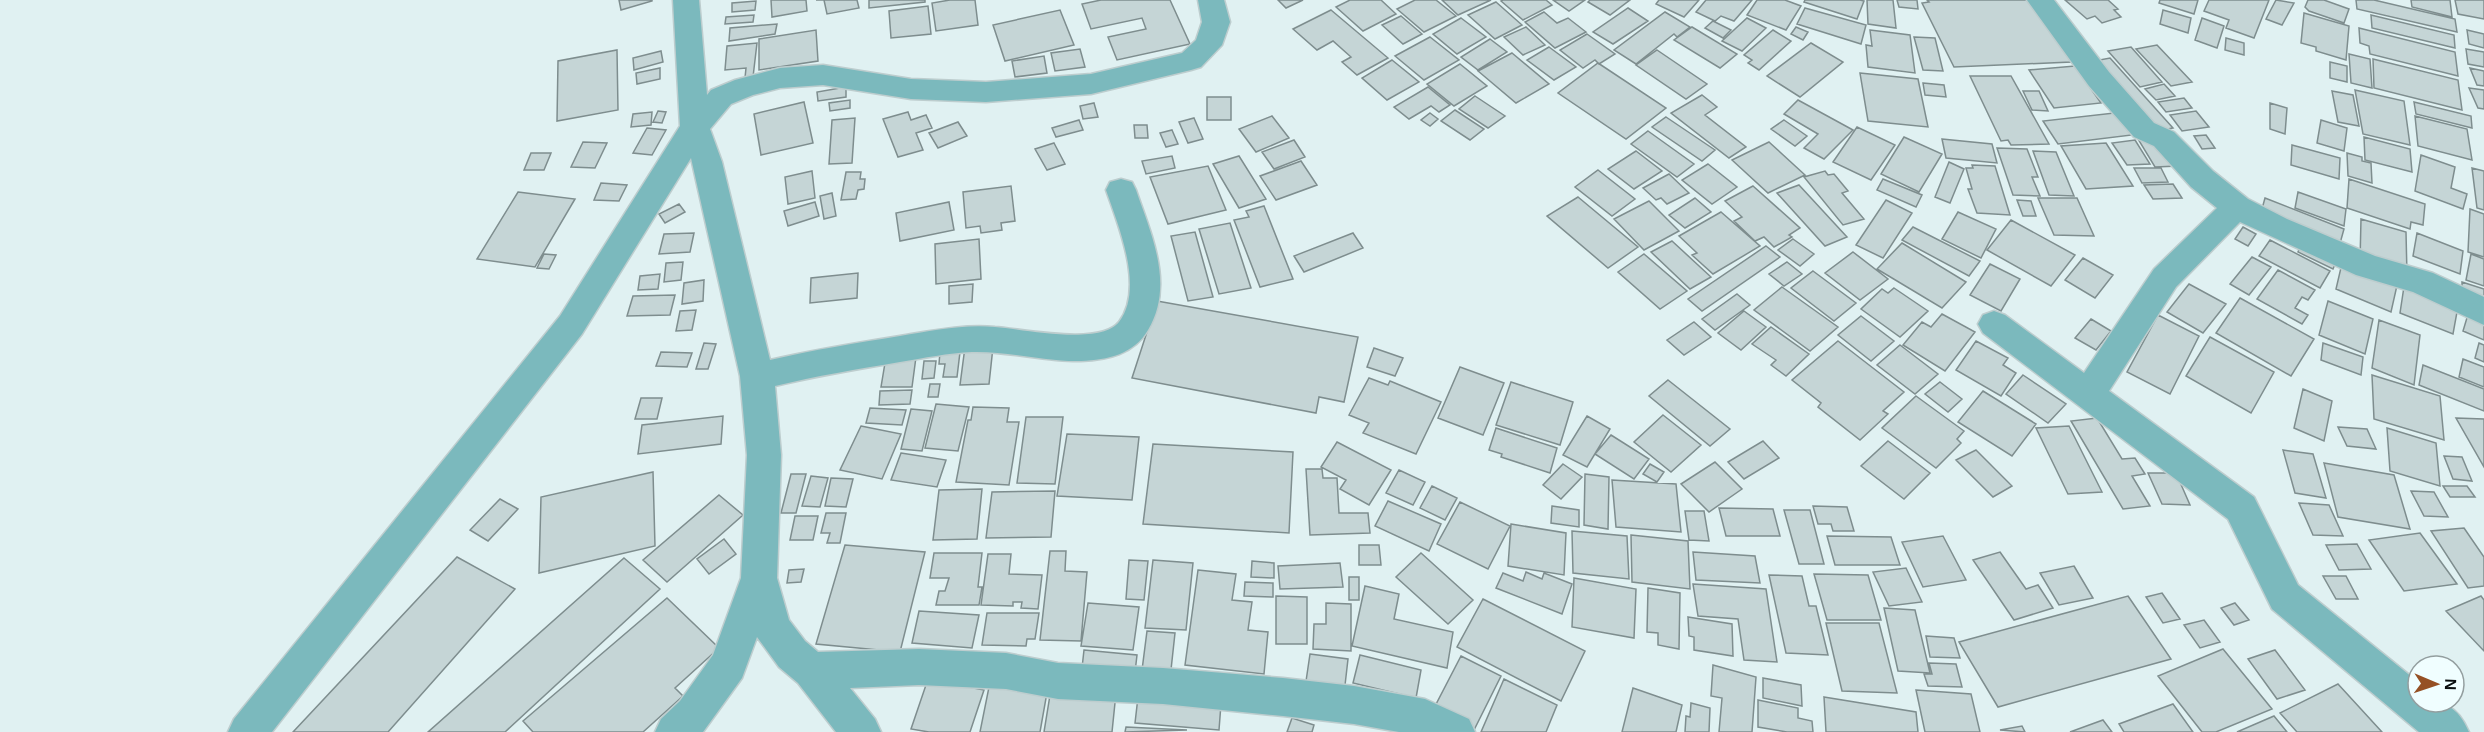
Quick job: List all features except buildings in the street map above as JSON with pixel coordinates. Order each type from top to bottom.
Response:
[{"type":"street","points":[[675,732],[694,714],[729,665],[759,578],[764,455],[757,376],[707,162],[696,127],[686,0]]},
{"type":"street","points":[[248,732],[570,325],[696,127],[721,97],[745,87],[780,78],[823,75],[911,89],[986,92],[1091,84],[1191,60],[1208,45],[1216,22],[1211,0]]},
{"type":"street","points":[[2040,0],[2099,79],[2144,130],[2164,139],[2202,178],[2237,207],[2276,227],[2367,266],[2421,282],[2458,297],[2484,312]]},
{"type":"street","points":[[757,376],[829,360],[941,342],[981,339],[1078,348],[1108,345],[1128,335],[1143,308],[1145,262],[1121,190]]},
{"type":"street","points":[[2088,394],[2165,278],[2237,207]]},
{"type":"street","points":[[1994,324],[2241,508],[2285,597],[2449,732]]},
{"type":"street","points":[[759,578],[772,628],[792,654],[811,670],[861,732]]},
{"type":"street","points":[[811,670],[877,670],[919,667],[1006,670],[1058,681],[1163,687],[1354,705],[1425,718],[1455,732]]}]
